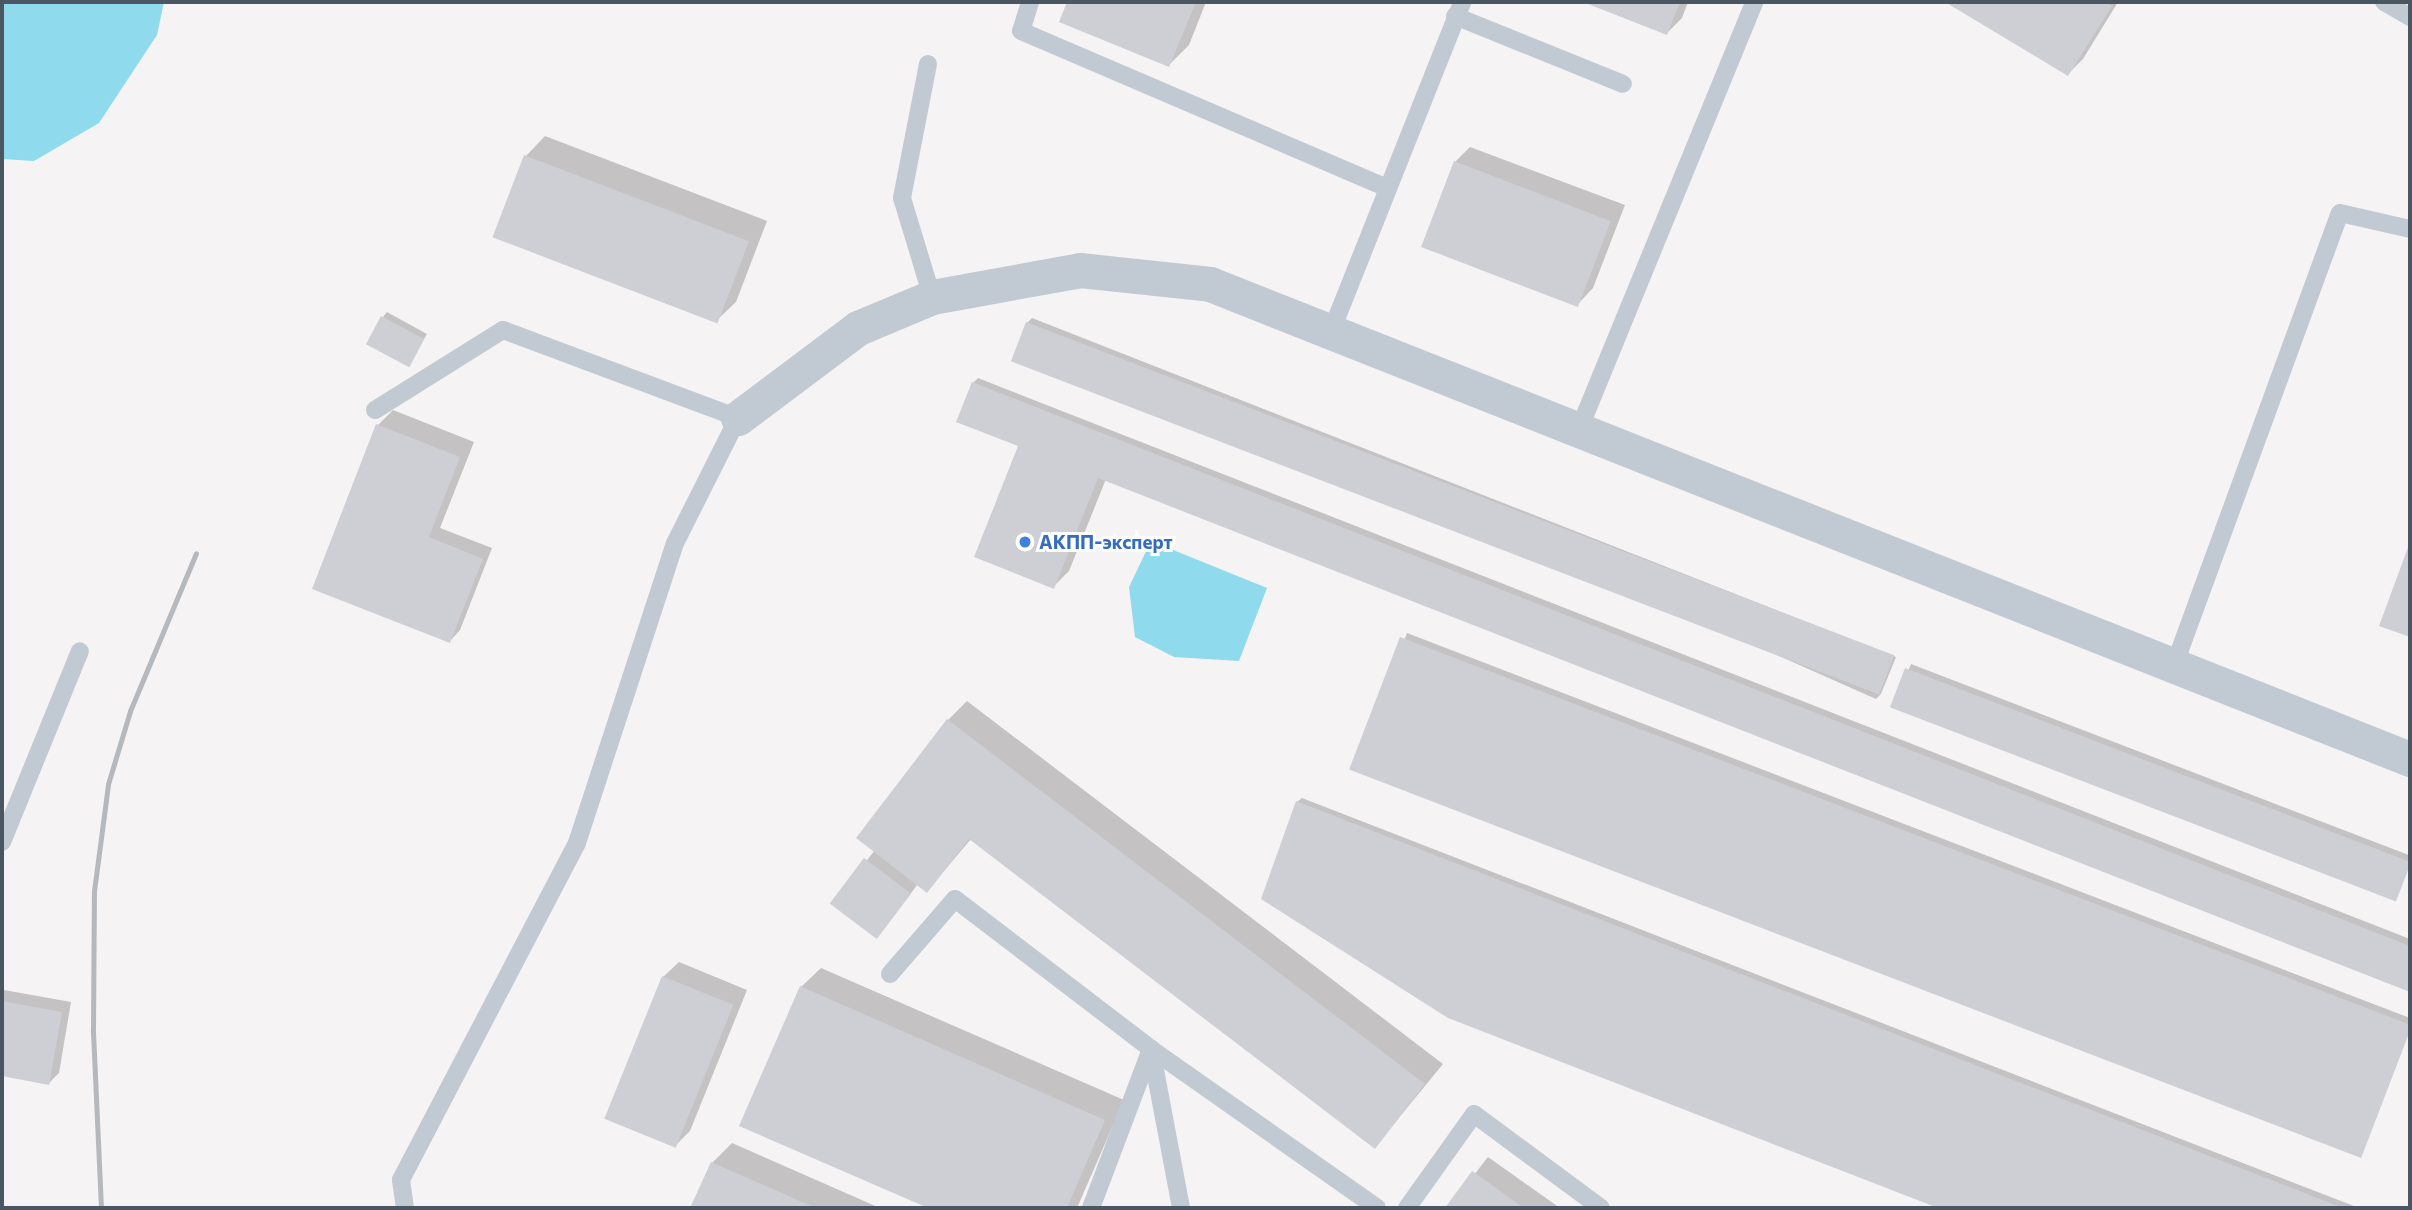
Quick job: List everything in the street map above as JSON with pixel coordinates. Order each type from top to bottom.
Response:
[{"type":"street","points":[[738,418],[858,328],[932,298],[1080,270],[1210,284],[1578,432],[2410,759]]},
{"type":"lane","points":[[1030,2],[1021,31],[1388,188]]},
{"type":"lane","points":[[1578,432],[1754,2]]},
{"type":"lane","points":[[2384,2],[2410,17]]},
{"type":"lane","points":[[1331,332],[1459,9],[1623,84]]},
{"type":"lane","points":[[929,64],[902,198],[932,298]]},
{"type":"lane","points":[[2174,666],[2340,213],[2410,229]]},
{"type":"lane","points":[[375,410],[503,330],[738,418],[674,543],[577,843],[562,876],[545,896],[401,1180],[405,1208]]},
{"type":"lane","points":[[2,842],[80,651]]},
{"type":"lane","points":[[890,974],[956,899],[1151,1049],[1377,1208]]},
{"type":"lane","points":[[1091,1208],[1151,1049]]},
{"type":"lane","points":[[1151,1049],[1181,1208]]},
{"type":"lane","points":[[1407,1208],[1475,1114],[1601,1208]]},
{"type":"water","points":[[2,2],[164,2],[157,35],[99,123],[34,161],[2,159]]},
{"type":"water","points":[[1151,541],[1267,588],[1239,661],[1174,657],[1135,637],[1129,587]]},
{"type":"building","points":[[1067,2],[1196,2],[1169,67],[1059,22]]},
{"type":"building","points":[[1583,2],[1680,2],[1667,35]]},
{"type":"building","points":[[1945,2],[2105,2],[2112,6],[2068,76]]},
{"type":"building","points":[[524,155],[749,241],[717,324],[492,237]]},
{"type":"building","points":[[1454,161],[1611,221],[1578,307],[1421,247]]},
{"type":"building","points":[[381,316],[424,339],[409,367],[366,344]]},
{"type":"building","points":[[1026,322],[1894,655],[1879,694],[1011,361]]},
{"type":"building","points":[[972,382],[2410,946],[2410,992],[1098,478],[1054,589],[974,557],[1018,446],[956,422]]},
{"type":"building","points":[[376,424],[460,457],[429,537],[483,559],[450,643],[312,589]]},
{"type":"building","points":[[2410,542],[2410,637],[2379,626]]},
{"type":"building","points":[[1400,637],[2410,1025],[2361,1158],[1349,770]]},
{"type":"building","points":[[1905,668],[2410,862],[2396,901],[1890,707]]},
{"type":"building","points":[[947,719],[1425,1084],[1375,1149],[969,839],[927,893],[856,838]]},
{"type":"building","points":[[1296,801],[2343,1208],[1938,1208],[1448,1018],[1261,899]]},
{"type":"building","points":[[864,858],[911,894],[877,939],[830,904]]},
{"type":"building","points":[[662,976],[733,1005],[676,1148],[604,1119]]},
{"type":"building","points":[[800,986],[1105,1120],[1067,1208],[928,1208],[739,1126]]},
{"type":"building","points":[[2,1001],[62,1012],[49,1085],[2,1076]]},
{"type":"building","points":[[711,1162],[816,1208],[690,1208]]},
{"type":"building","points":[[1472,1171],[1524,1208],[1445,1208]]},
{"type":"railway","points":[[101,1208],[93,1029],[94,891],[108,784],[130,711],[196,553]]},
{"type":"place","name":"АКПП-эксперт","points":[[1025,542]]}]
